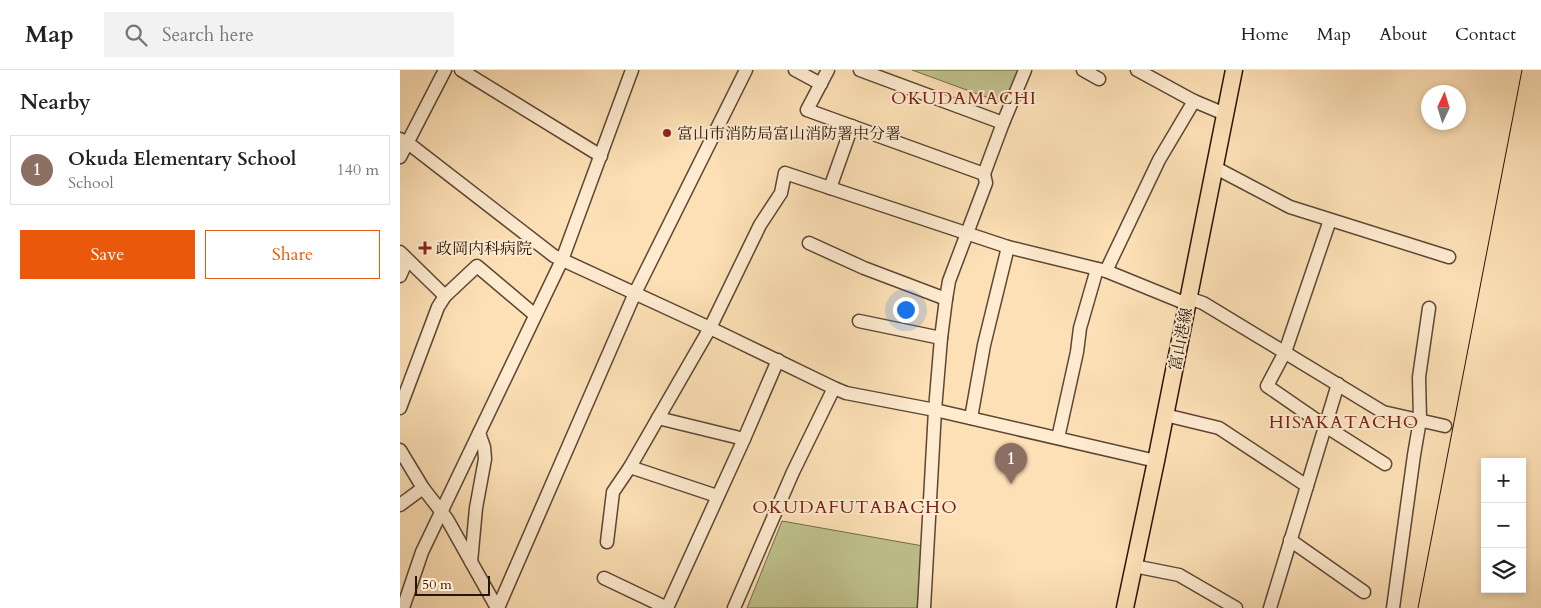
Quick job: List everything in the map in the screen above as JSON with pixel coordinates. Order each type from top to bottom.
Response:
[{"type":"main road","name":"富山港線","points":[[1125,608],[1234,70]]},
{"type":"street","points":[[400,157],[404,141],[445,70]]},
{"type":"street","points":[[461,70],[601,156]]},
{"type":"street","points":[[403,608],[422,552],[562,260],[632,70]]},
{"type":"street","points":[[497,608],[635,293],[746,70]]},
{"type":"street","points":[[795,70],[821,84]]},
{"type":"street","points":[[828,70],[807,110],[984,174]]},
{"type":"street","points":[[860,70],[1003,123]]},
{"type":"street","points":[[924,608],[935,410],[941,338],[949,282],[986,183],[984,174],[1025,70]]},
{"type":"street","points":[[1083,70],[1099,79]]},
{"type":"street","points":[[1137,70],[1194,101],[1226,114]]},
{"type":"street","points":[[1058,438],[1077,352],[1080,328],[1102,270],[1160,160],[1194,101]]},
{"type":"street","points":[[830,188],[852,126]]},
{"type":"street","points":[[404,141],[554,256],[834,388],[846,393],[935,410],[1156,461]]},
{"type":"street","points":[[1214,167],[1290,207],[1449,257]]},
{"type":"street","points":[[607,542],[613,492],[630,467],[710,328],[760,225],[781,193],[785,173],[1008,247],[1102,270],[1188,301],[1203,303],[1383,412],[1445,426]]},
{"type":"street","points":[[1330,220],[1285,352],[1266,386],[1385,464]]},
{"type":"street","points":[[809,243],[864,268],[946,299]]},
{"type":"street","points":[[971,418],[984,345],[1008,247]]},
{"type":"street","points":[[400,276],[404,256]]},
{"type":"street","points":[[404,256],[445,296]]},
{"type":"street","points":[[400,408],[438,307],[445,296],[477,266],[535,315]]},
{"type":"street","points":[[1393,608],[1420,420],[1419,377],[1429,308]]},
{"type":"street","points":[[858,321],[941,338]]},
{"type":"street","points":[[604,578],[667,608],[778,360]]},
{"type":"street","points":[[1270,608],[1338,384]]},
{"type":"street","points":[[734,608],[793,472],[834,388]]},
{"type":"street","points":[[1165,415],[1219,428],[1307,486]]},
{"type":"street","points":[[658,418],[744,439]]},
{"type":"street","points":[[471,562],[476,508],[485,460],[484,447],[479,434]]},
{"type":"street","points":[[400,450],[424,488],[442,511],[497,608]]},
{"type":"street","points":[[630,467],[717,496]]},
{"type":"street","points":[[400,505],[424,488]]},
{"type":"street","points":[[1290,540],[1364,592]]},
{"type":"street","points":[[1134,566],[1179,575],[1236,608]]},
{"type":"green space","points":[[912,70],[1019,70],[1005,104]]},
{"type":"green space","points":[[782,521],[923,546],[921,608],[747,608]]},
{"type":"tram line","points":[[1418,608],[1522,70]]},
{"type":"place","name":"富山市消防局富山消防署中分署","points":[[667,133]]},
{"type":"place","name":"政岡内科病院","points":[[425,248]]},
{"type":"place","name":"Okuda Elementary School","points":[[1011,484]]},
{"type":"district","name":"OKUDAMACHI","points":[[964,98]]},
{"type":"district","name":"HISAKATACHO","points":[[1344,422]]},
{"type":"district","name":"OKUDAFUTABACHO","points":[[855,507]]}]
